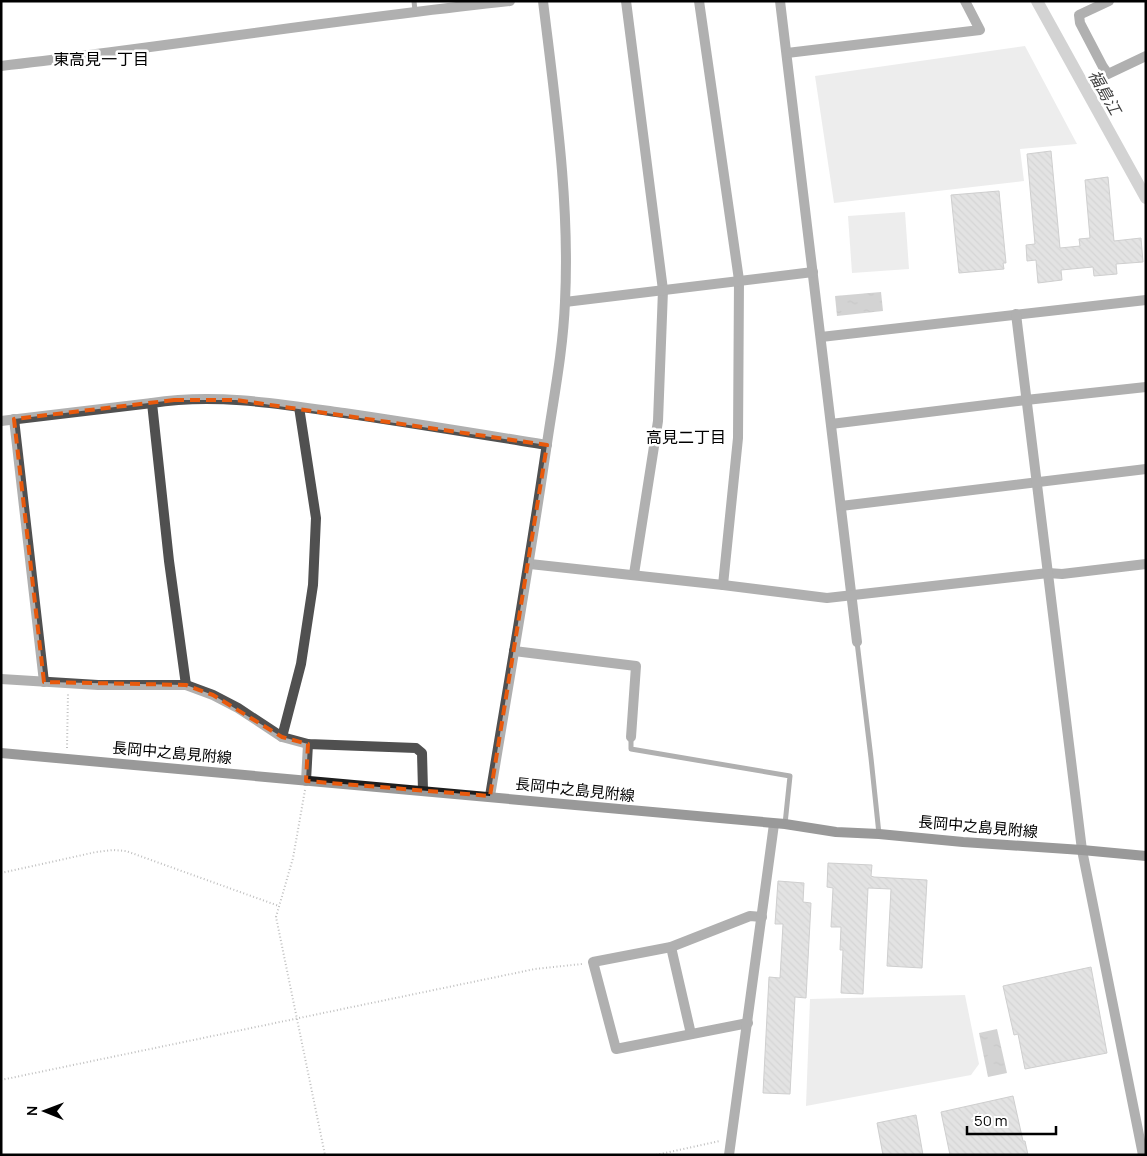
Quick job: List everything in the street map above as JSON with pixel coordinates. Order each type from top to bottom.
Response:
[{"type":"main road","name":"長岡中之島見附線","points":[[1,753],[490,796],[780,824],[836,832],[1146,856]]},
{"type":"street","points":[[1,66],[209,40],[415,6],[510,1]]},
{"type":"street","points":[[490,796],[530,564],[558,376],[565,302],[565,197],[543,1]]},
{"type":"street","points":[[626,1],[663,290],[658,421],[634,574]]},
{"type":"street","points":[[699,1],[739,280],[738,438],[723,585]]},
{"type":"street","points":[[780,1],[857,642]]},
{"type":"street","points":[[787,53],[980,30],[965,1]]},
{"type":"street","points":[[1109,1],[1079,15],[1080,23],[1103,67],[1108,74],[1146,56]]},
{"type":"street","points":[[565,302],[813,272]]},
{"type":"street","points":[[821,337],[1146,300]]},
{"type":"street","points":[[1016,314],[1082,850],[1143,1155]]},
{"type":"street","points":[[831,424],[1026,400],[1146,388]]},
{"type":"street","points":[[1,421],[174,400],[236,400],[299,407],[547,445]]},
{"type":"street","points":[[152,403],[169,561],[186,685]]},
{"type":"street","points":[[282,736],[300,664],[313,585],[314,566],[316,518],[299,407]]},
{"type":"street","points":[[14,420],[44,682]]},
{"type":"street","points":[[841,506],[1146,469]]},
{"type":"street","points":[[530,564],[634,574],[827,598],[1146,564]]},
{"type":"street","points":[[514,651],[636,666],[631,737]]},
{"type":"street","points":[[1,679],[98,685],[186,685],[213,695],[238,708],[282,736],[308,744],[416,748],[422,752],[423,790]]},
{"type":"street","points":[[306,781],[308,744]]},
{"type":"street","points":[[729,1155],[762,916],[780,824]]},
{"type":"street","points":[[748,1023],[616,1049],[593,962],[671,947],[750,916],[762,916]]},
{"type":"street","points":[[671,947],[691,1034]]},
{"type":"lane","points":[[857,642],[872,758],[879,834]]},
{"type":"lane","points":[[631,737],[631,749],[790,776],[780,824]]},
{"type":"path","points":[[66,758],[68,682]]},
{"type":"path","points":[[306,781],[293,858],[276,917],[325,1155]]},
{"type":"path","points":[[1,873],[96,852],[126,851],[279,906]]},
{"type":"path","points":[[1,1080],[535,969],[593,962]]},
{"type":"path","points":[[656,1155],[731,1138]]},
{"type":"highlighted area","points":[[174,400],[236,400],[547,445],[490,796],[306,781],[308,744],[282,737],[213,695],[186,685],[44,682],[14,419]]},
{"type":"shaded area","points":[[1025,46],[1077,144],[1020,149],[1024,181],[834,203],[815,76]]},
{"type":"shaded area","points":[[905,212],[909,269],[852,273],[848,216]]},
{"type":"shaded area","points":[[965,995],[979,1064],[971,1075],[806,1106],[810,999]]},
{"type":"water","points":[[881,292],[883,311],[837,316],[835,296]]},
{"type":"water","points":[[997,1029],[1007,1073],[988,1077],[979,1033]]},
{"type":"building","points":[[1051,151],[1060,248],[1080,246],[1079,239],[1090,238],[1085,180],[1108,177],[1114,241],[1141,238],[1143,262],[1116,264],[1117,274],[1094,276],[1093,267],[1061,270],[1062,280],[1038,283],[1036,260],[1027,261],[1026,245],[1035,244],[1027,154]]},
{"type":"building","points":[[999,191],[1006,263],[1003,263],[1004,269],[959,273],[951,195]]},
{"type":"building","points":[[828,863],[872,865],[871,876],[874,877],[927,880],[922,968],[887,966],[891,889],[868,888],[863,994],[841,993],[843,950],[840,950],[841,927],[831,927],[833,888],[827,887]]},
{"type":"building","points":[[778,881],[804,883],[803,902],[811,903],[806,998],[795,997],[790,1094],[763,1093],[769,977],[780,978],[783,924],[775,924]]},
{"type":"building","points":[[1091,967],[1107,1053],[1025,1069],[1018,1034],[1014,1035],[1003,986]]},
{"type":"building","points":[[1013,1096],[1028,1155],[950,1155],[941,1112]]},
{"type":"building","points":[[916,1115],[923,1155],[883,1155],[877,1123]]},
{"type":"waterway","name":"福島江","points":[[1037,1],[1146,198]]},
{"type":"district","name":"東高見一丁目","points":[[101,59]]},
{"type":"district","name":"高見二丁目","points":[[686,437]]}]
